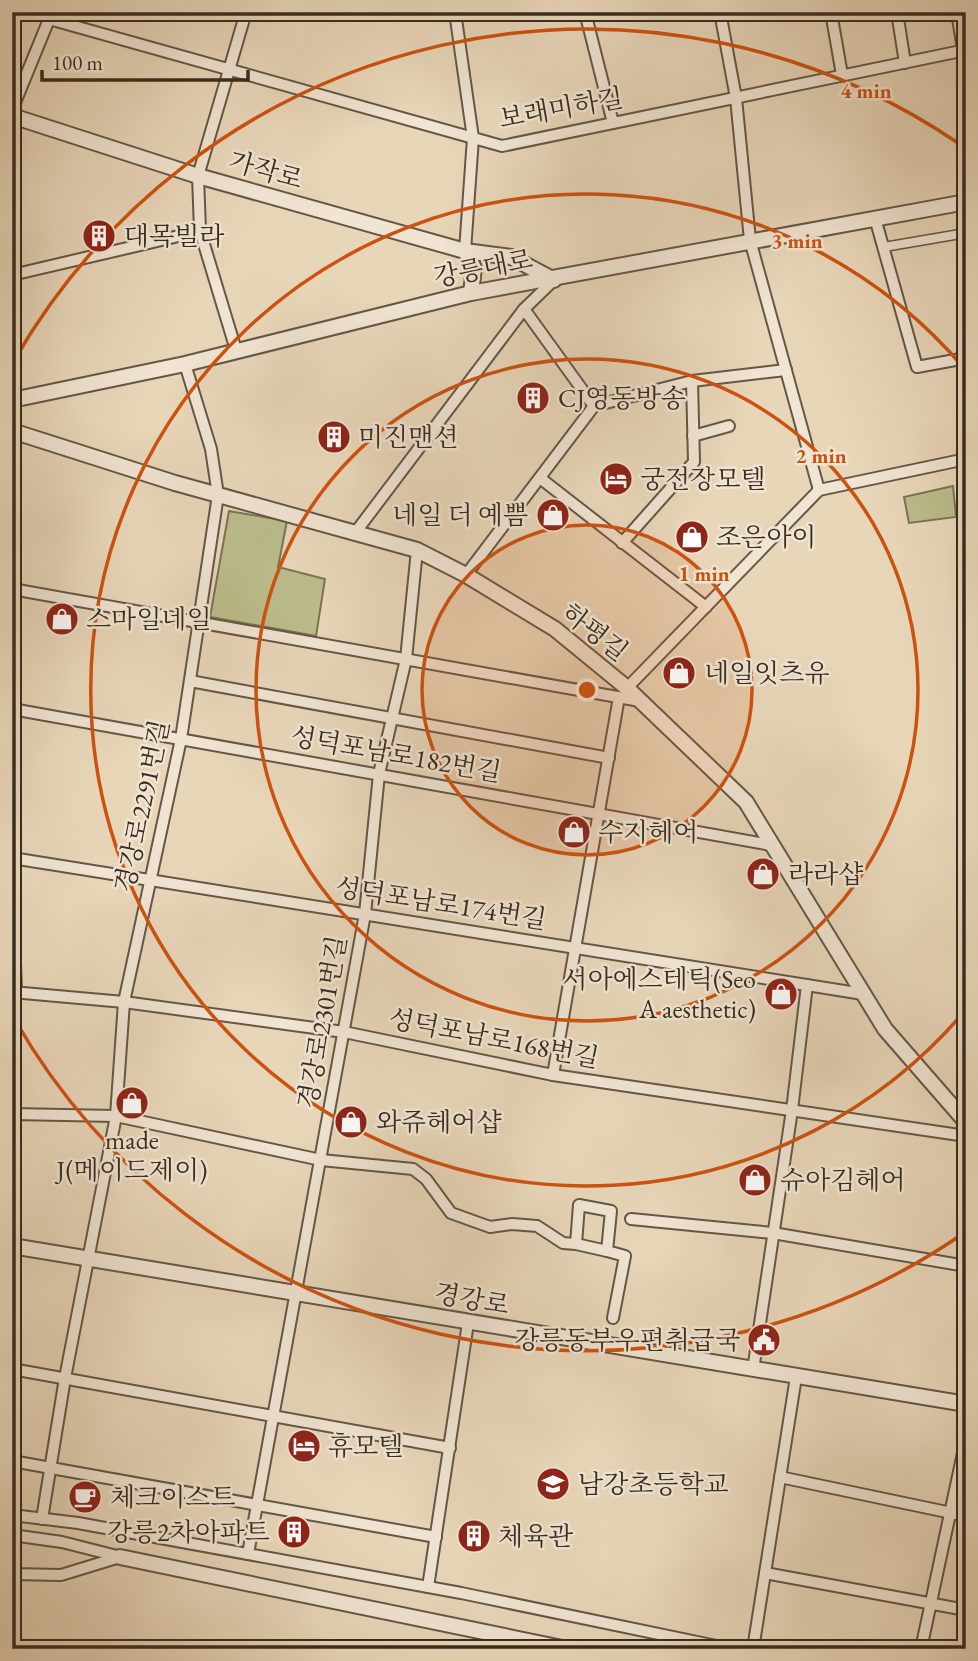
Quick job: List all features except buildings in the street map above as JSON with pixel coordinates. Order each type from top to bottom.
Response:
[{"type":"street","points":[[236,350],[200,231],[198,176],[232,70],[246,12]]},
{"type":"street","points":[[455,12],[473,138],[465,251],[474,268],[471,293]]},
{"type":"street","points":[[585,12],[613,123]]},
{"type":"street","points":[[720,12],[736,98],[750,240],[819,490]]},
{"type":"street","points":[[831,12],[842,75]]},
{"type":"street","points":[[897,12],[905,63]]},
{"type":"street","points":[[957,12],[966,68]]},
{"type":"street","points":[[12,110],[50,15]]},
{"type":"street","name":"보래미하길","points":[[50,15],[232,70],[502,146],[964,51]]},
{"type":"street","name":"가작로","points":[[12,116],[198,176],[465,251],[511,257],[554,280]]},
{"type":"street","name":"강릉대로","points":[[12,400],[185,363],[471,293],[554,280],[750,240],[966,202]]},
{"type":"street","points":[[876,218],[917,367],[966,358]]},
{"type":"street","points":[[12,275],[200,231]]},
{"type":"street","points":[[884,247],[966,233]]},
{"type":"street","points":[[355,533],[524,309],[554,280]]},
{"type":"street","points":[[524,309],[594,406]]},
{"type":"street","name":"경강로2291번길","points":[[43,1518],[65,1378],[116,1116],[124,1002],[181,739],[218,495],[211,449],[185,363]]},
{"type":"street","points":[[466,575],[594,406],[692,381],[786,370]]},
{"type":"street","points":[[622,543],[694,462],[692,381]]},
{"type":"street","points":[[693,436],[729,426]]},
{"type":"street","name":"하평길","points":[[12,430],[218,495],[417,550],[466,575],[555,629],[623,692],[641,701],[746,802],[885,1029],[966,1122]]},
{"type":"street","points":[[553,1075],[623,692],[819,490],[966,459]]},
{"type":"street","points":[[540,478],[706,607]]},
{"type":"street","name":"경강로2301번길","points":[[248,1554],[365,914],[379,774],[406,659],[417,550]]},
{"type":"street","points":[[12,589],[406,659],[623,692]]},
{"type":"street","points":[[190,681],[609,758]]},
{"type":"street","name":"성덕포남로182번길","points":[[12,709],[771,845]]},
{"type":"street","name":"성덕포남로174번길","points":[[12,858],[863,994]]},
{"type":"street","points":[[12,880],[14,992]]},
{"type":"street","points":[[753,1370],[792,1110],[807,985]]},
{"type":"street","name":"성덕포남로168번길","points":[[14,992],[124,1002],[344,1032],[553,1075],[966,1136]]},
{"type":"street","points":[[12,1114],[116,1116],[321,1160],[414,1169],[426,1178],[451,1213],[490,1227],[512,1224],[537,1226],[563,1242],[625,1256],[613,1318]]},
{"type":"street","points":[[576,1244],[579,1205],[611,1211],[607,1251]]},
{"type":"street","points":[[631,1219],[773,1233],[966,1266]]},
{"type":"street","name":"경강로","points":[[12,1246],[966,1404]]},
{"type":"street","points":[[428,1587],[468,1323]]},
{"type":"street","points":[[12,1369],[450,1448]]},
{"type":"street","points":[[752,1649],[796,1377]]},
{"type":"street","points":[[921,1649],[966,1440]]},
{"type":"street","points":[[12,1461],[436,1537]]},
{"type":"street","points":[[780,1477],[966,1516]]},
{"type":"street","points":[[12,1515],[43,1518],[428,1587],[731,1649]]},
{"type":"street","points":[[12,1535],[62,1542],[120,1557],[567,1649]]},
{"type":"street","points":[[12,1574],[61,1575],[120,1557]]},
{"type":"street","points":[[765,1573],[966,1610]]},
{"type":"green space","points":[[953,486],[956,517],[909,523],[904,497]]},
{"type":"green space","points":[[229,511],[287,521],[278,567],[325,579],[316,636],[210,617]]},
{"type":"place","name":"대목빌라","points":[[99,236]]},
{"type":"place","name":"CJ영동방송","points":[[533,398]]},
{"type":"place","name":"미진맨션","points":[[334,437]]},
{"type":"place","name":"궁전장모텔","points":[[616,479]]},
{"type":"place","name":"네일 더 예쁨","points":[[553,515]]},
{"type":"place","name":"조은아이","points":[[692,537]]},
{"type":"place","name":"스마일네일","points":[[62,619]]},
{"type":"place","name":"네일잇츠유","points":[[679,673]]},
{"type":"place","name":"수지헤어","points":[[574,832]]},
{"type":"place","name":"라라샵","points":[[763,874]]},
{"type":"place","name":"서아에스테틱(Seo A aesthetic)","points":[[781,994]]},
{"type":"place","name":"made J(메이드제이)","points":[[132,1103]]},
{"type":"place","name":"와쥬헤어샵","points":[[351,1122]]},
{"type":"place","name":"슈아김헤어","points":[[755,1180]]},
{"type":"place","name":"강릉동부우편취급국","points":[[764,1340]]},
{"type":"place","name":"휴모텔","points":[[304,1446]]},
{"type":"place","name":"남강초등학교","points":[[553,1484]]},
{"type":"place","name":"체크이스트","points":[[85,1497]]},
{"type":"place","name":"강릉2차아파트","points":[[294,1532]]},
{"type":"place","name":"체육관","points":[[474,1536]]}]
